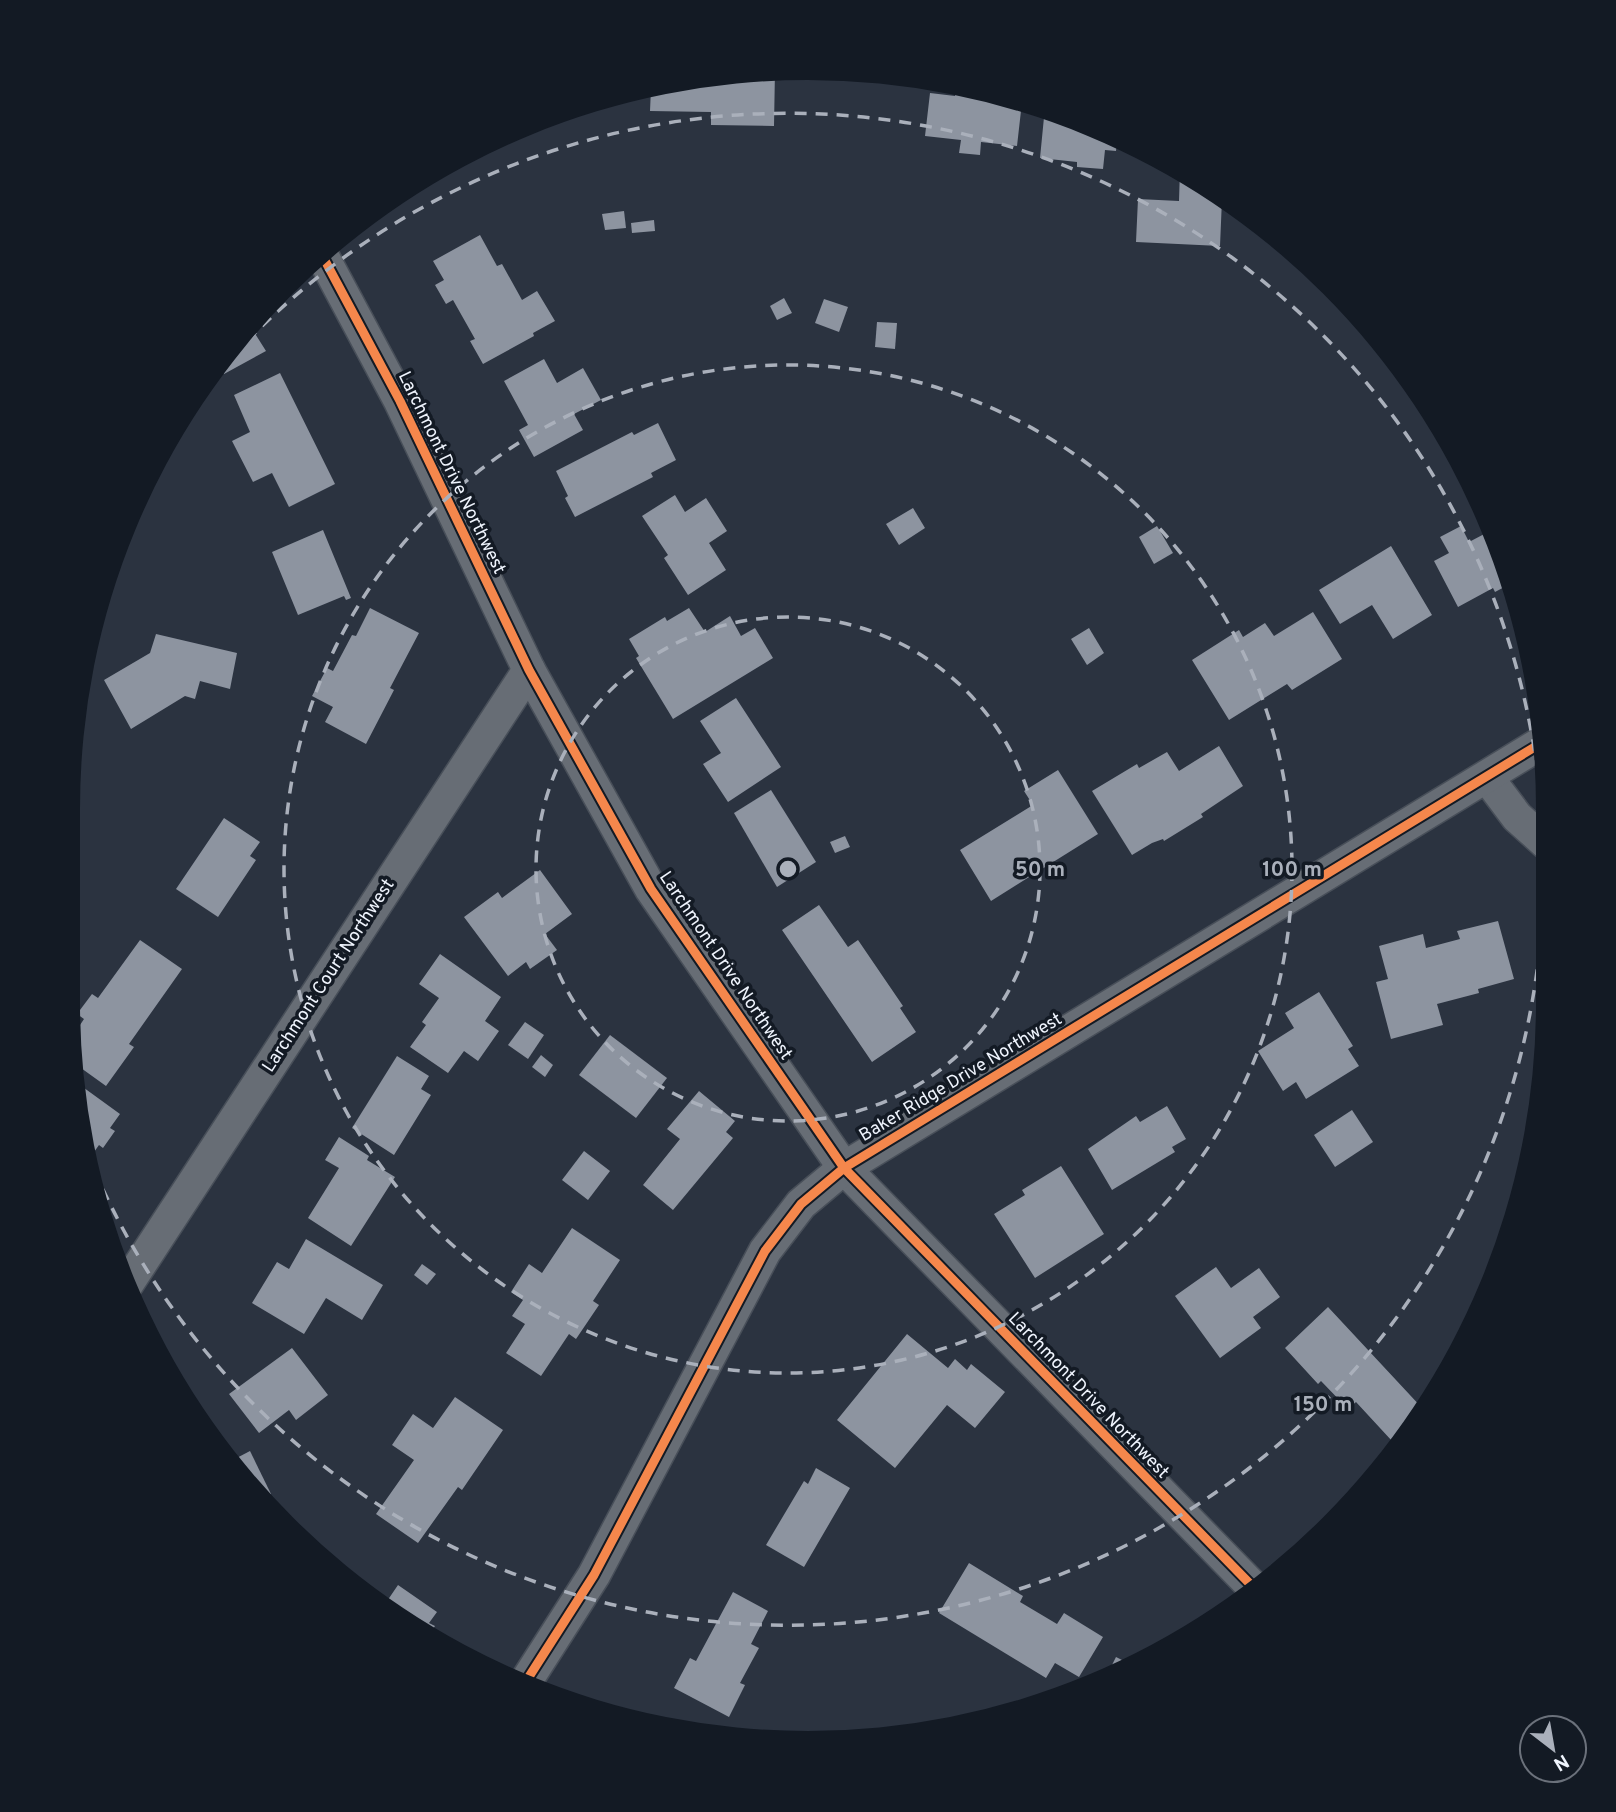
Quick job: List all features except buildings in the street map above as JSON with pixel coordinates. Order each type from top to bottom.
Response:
[{"type":"street","name":"Larchmont Drive Northwest","points":[[326,263],[400,401],[529,670],[651,889],[844,1168],[1249,1583]]},
{"type":"street","name":"Larchmont Court Northwest","points":[[133,1275],[529,670]]},
{"type":"street","name":"Baker Ridge Drive Northwest","points":[[529,1676],[594,1575],[765,1251],[802,1204],[844,1168],[1533,748]]},
{"type":"street","points":[[1487,777],[1517,817],[1536,834]]},
{"type":"cycle path","points":[[326,263],[400,401],[529,670],[651,889],[844,1168],[1249,1583]]},
{"type":"cycle path","points":[[530,1676],[594,1575],[765,1251],[801,1204],[844,1168],[1533,748]]}]
